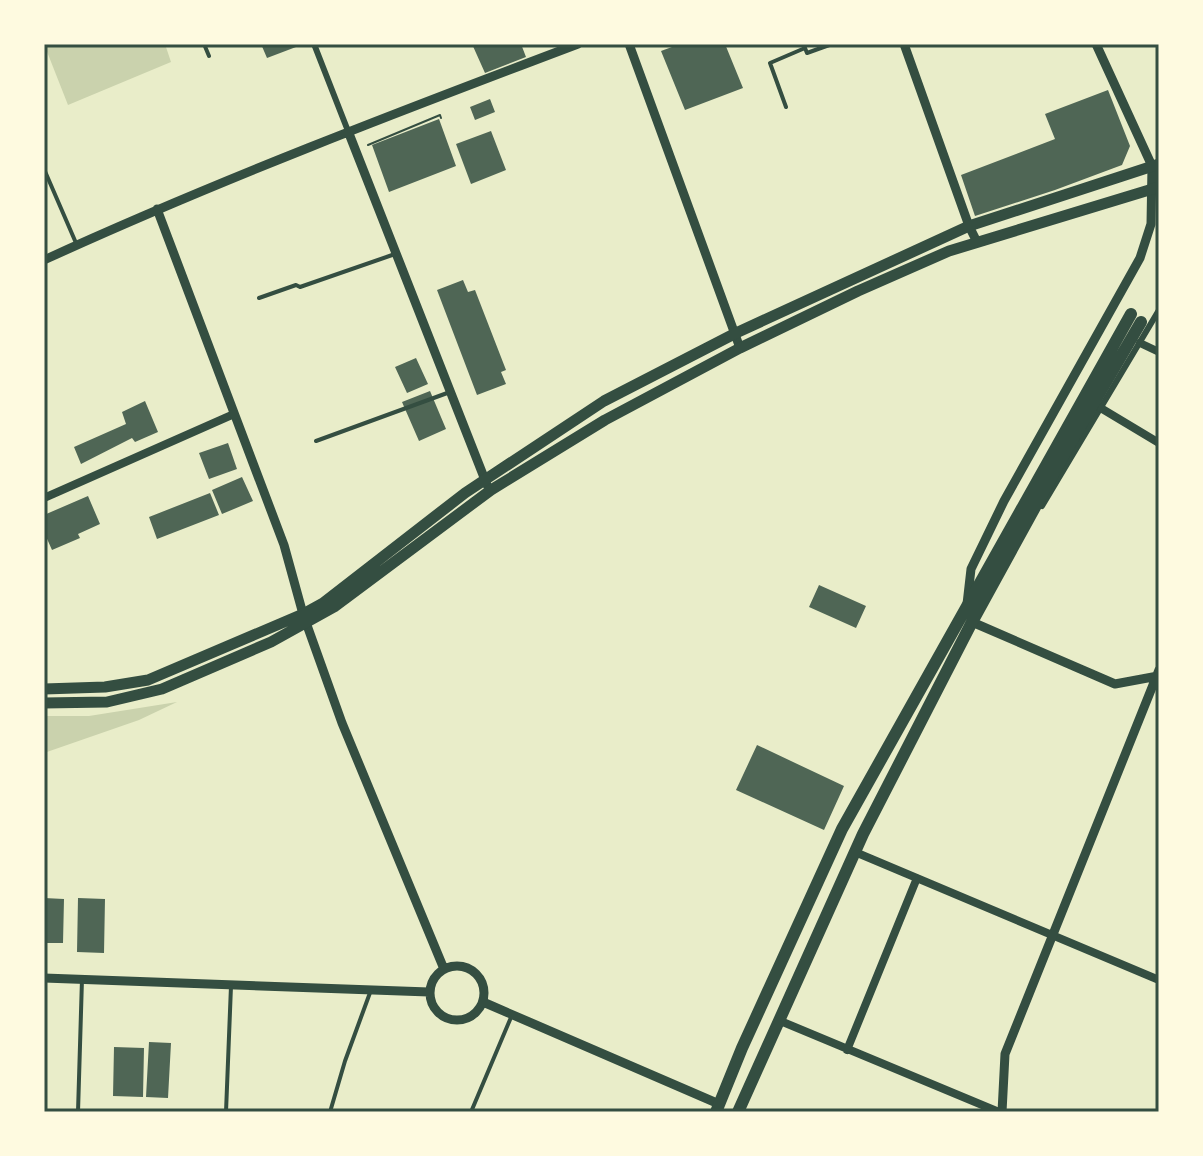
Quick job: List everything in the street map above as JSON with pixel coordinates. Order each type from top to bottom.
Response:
[{"type":"main road","points":[[44,689],[105,687],[148,680],[334,607],[488,485],[604,401],[736,333],[969,226],[1155,165]]},
{"type":"main road","points":[[488,485],[740,348],[858,291],[977,242],[1155,188]]},
{"type":"main road","points":[[718,1108],[742,1048],[842,829],[969,616],[981,609],[1097,406],[1136,318],[1037,478],[969,616],[855,852],[738,1112]]},
{"type":"main road","points":[[44,703],[107,702],[162,689],[271,642],[305,618]]},
{"type":"street","points":[[314,44],[488,485]]},
{"type":"street","points":[[44,260],[157,209],[348,131],[578,44]]},
{"type":"street","points":[[629,44],[740,348]]},
{"type":"street","points":[[904,44],[977,242]]},
{"type":"street","points":[[1096,44],[1155,165],[1151,224],[1140,258],[1004,501],[971,569],[969,616],[1115,684],[1158,674]]},
{"type":"street","points":[[157,209],[284,545],[305,618],[342,723],[444,969]]},
{"type":"street","points":[[1159,310],[1097,406],[1159,443]]},
{"type":"street","points":[[1140,343],[1159,352]]},
{"type":"street","points":[[44,498],[234,414]]},
{"type":"street","points":[[778,1020],[1000,1112],[1005,1054],[1158,674]]},
{"type":"street","points":[[855,852],[1159,980]]},
{"type":"street","points":[[847,1050],[917,878]]},
{"type":"street","points":[[461,966],[477,975],[484,993],[483,1002],[476,1013],[468,1018],[449,1020],[435,1010],[429,992],[436,974],[444,969],[461,966]]},
{"type":"street","points":[[44,978],[429,992]]},
{"type":"street","points":[[483,1002],[718,1108]]},
{"type":"lane","points":[[204,44],[209,56]]},
{"type":"lane","points":[[786,107],[770,63],[805,48],[807,53],[832,44]]},
{"type":"lane","points":[[44,169],[77,245]]},
{"type":"lane","points":[[259,298],[395,254]]},
{"type":"lane","points":[[316,441],[450,392]]},
{"type":"lane","points":[[78,1112],[82,979]]},
{"type":"lane","points":[[226,1112],[231,985]]},
{"type":"lane","points":[[330,1112],[371,990]]},
{"type":"lane","points":[[471,1112],[512,1014]]},
{"type":"path","points":[[356,152],[440,115],[441,118]]},
{"type":"green space","points":[[44,44],[165,44],[171,62],[68,105]]},
{"type":"green space","points":[[177,702],[139,720],[44,753],[44,716],[89,716]]},
{"type":"building","points":[[261,44],[295,44],[296,47],[267,58]]},
{"type":"building","points":[[472,44],[521,44],[526,57],[485,73]]},
{"type":"building","points":[[680,44],[725,44],[743,88],[685,110],[661,51]]},
{"type":"building","points":[[1108,90],[1130,146],[1122,165],[975,216],[961,175],[1055,139],[1045,114]]},
{"type":"building","points":[[490,99],[495,112],[475,120],[470,107]]},
{"type":"building","points":[[439,119],[456,166],[389,192],[372,145]]},
{"type":"building","points":[[491,131],[506,170],[471,184],[456,144]]},
{"type":"building","points":[[463,280],[468,292],[475,290],[506,370],[501,372],[506,384],[477,395],[437,290]]},
{"type":"building","points":[[416,358],[428,384],[407,393],[395,367]]},
{"type":"building","points":[[430,391],[446,429],[419,441],[402,402]]},
{"type":"building","points":[[145,401],[158,432],[135,442],[132,438],[81,464],[74,447],[126,424],[122,412]]},
{"type":"building","points":[[228,443],[237,469],[209,479],[199,453]]},
{"type":"building","points":[[242,477],[253,501],[222,514],[212,490]]},
{"type":"building","points":[[210,493],[219,515],[157,539],[149,517]]},
{"type":"building","points":[[88,496],[100,524],[78,534],[80,538],[52,550],[44,532],[44,515]]},
{"type":"building","points":[[819,585],[866,606],[856,628],[809,607]]},
{"type":"building","points":[[757,745],[844,786],[824,830],[736,790]]},
{"type":"building","points":[[44,898],[64,899],[63,943],[44,943]]},
{"type":"building","points":[[78,898],[105,899],[104,953],[77,952]]},
{"type":"building","points":[[149,1042],[171,1043],[168,1098],[146,1097]]},
{"type":"building","points":[[114,1047],[144,1048],[143,1097],[113,1096]]}]
